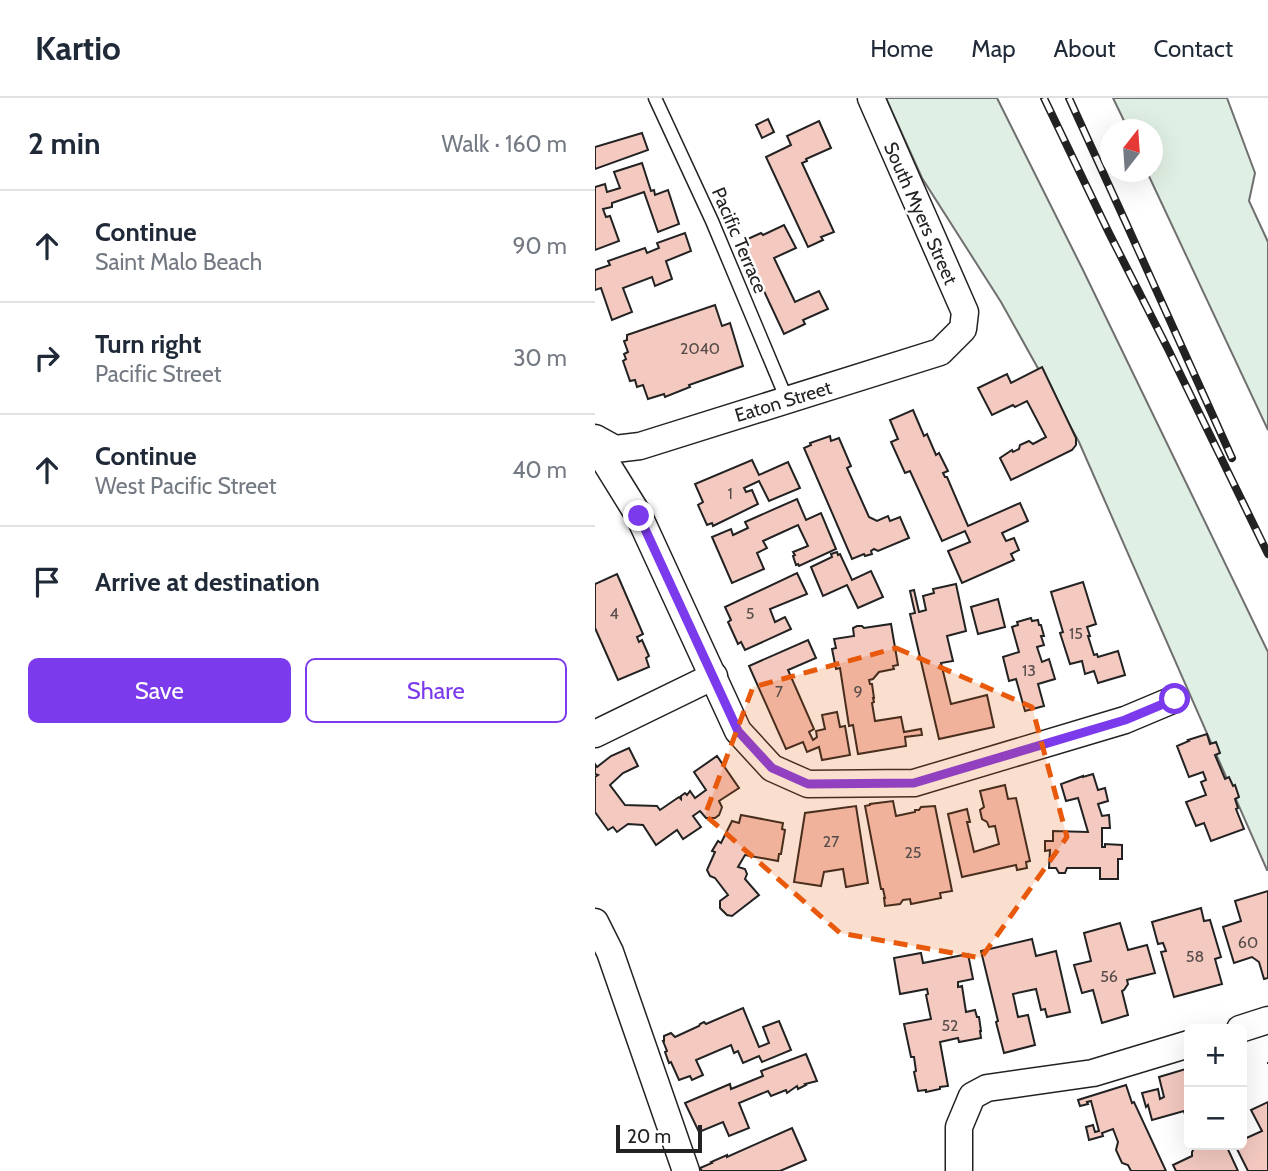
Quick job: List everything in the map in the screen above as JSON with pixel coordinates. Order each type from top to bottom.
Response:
[{"type":"street","name":"South Myers Street","points":[[871,98],[965,312],[963,328]]},
{"type":"street","name":"Eaton Street","points":[[595,438],[615,449],[640,446],[940,352],[963,328]]},
{"type":"street","points":[[595,445],[639,516],[738,731],[772,768],[808,784],[914,783],[1125,720],[1175,699]]},
{"type":"street","points":[[595,734],[714,676]]},
{"type":"street","points":[[595,922],[610,952],[686,1171]]},
{"type":"street","points":[[1247,1027],[1268,1020]]},
{"type":"street","points":[[959,1171],[959,1127],[972,1096],[987,1088],[1094,1073],[1184,1046]]},
{"type":"lane","name":"Pacific Terrace","points":[[655,98],[712,221],[787,400]]},
{"type":"highlighted area","points":[[896,648],[1032,707],[1067,837],[981,958],[840,933],[705,815],[753,687]]},
{"type":"green space","points":[[886,98],[997,98],[1083,270],[1268,652],[1268,870],[1079,442],[1001,302],[922,178]]},
{"type":"green space","points":[[1113,98],[1227,98],[1255,173],[1249,201],[1268,242],[1268,430],[1152,182],[1163,182],[1163,119],[1123,119]]},
{"type":"building","points":[[768,119],[774,132],[762,138],[756,125]]},
{"type":"building","points":[[819,121],[831,148],[802,163],[834,232],[821,237],[823,240],[808,247],[766,157],[791,145],[787,136]]},
{"type":"building","points":[[642,133],[648,150],[595,169],[595,147]]},
{"type":"building","points":[[642,163],[651,191],[654,190],[655,195],[668,190],[679,224],[658,232],[644,192],[603,209],[606,217],[610,216],[619,241],[595,250],[595,187],[605,184],[607,192],[620,188],[614,172]]},
{"type":"building","points":[[784,225],[796,248],[774,258],[795,302],[819,291],[828,309],[803,320],[805,324],[784,334],[741,242]]},
{"type":"building","points":[[685,233],[691,251],[666,261],[672,279],[655,286],[652,277],[623,288],[632,312],[612,320],[601,288],[595,290],[595,270],[610,265],[608,261],[645,248],[647,253],[659,248],[657,243]]},
{"type":"building","points":[[715,305],[722,326],[730,323],[743,366],[689,385],[690,387],[665,397],[664,394],[648,399],[643,385],[637,387],[635,380],[630,381],[623,361],[626,359],[624,354],[628,352],[624,341],[627,340],[627,335]]},
{"type":"building","points":[[1042,367],[1076,438],[1076,445],[1072,450],[1011,480],[1000,458],[1019,449],[1020,445],[1029,441],[1033,444],[1046,437],[1027,401],[992,415],[978,388],[1007,374],[1011,383]]},
{"type":"building","points":[[913,410],[924,436],[927,434],[936,455],[939,453],[948,471],[943,473],[968,526],[1020,503],[1028,521],[1002,533],[1006,541],[1014,538],[1019,550],[1011,554],[1014,560],[962,583],[948,551],[970,542],[965,531],[942,541],[910,471],[905,473],[891,442],[898,439],[890,420]]},
{"type":"building","points":[[830,436],[831,441],[839,438],[851,466],[847,468],[869,517],[877,521],[888,516],[890,521],[900,517],[909,538],[878,551],[874,549],[872,554],[852,559],[804,448]]},
{"type":"building","points":[[752,460],[759,475],[788,462],[800,488],[769,501],[759,481],[744,488],[746,492],[752,490],[758,504],[713,526],[712,523],[707,525],[698,505],[703,502],[695,484]]},
{"type":"building","points":[[797,499],[806,520],[821,513],[836,549],[796,565],[793,552],[808,546],[798,525],[763,541],[767,548],[757,553],[764,569],[732,583],[712,537],[731,529],[733,535],[748,528],[745,522]]},
{"type":"building","points":[[837,552],[852,580],[871,571],[883,597],[858,608],[847,585],[823,596],[811,567]]},
{"type":"building","points":[[797,573],[807,594],[770,609],[775,622],[785,617],[791,629],[745,650],[741,642],[738,644],[728,622],[731,620],[725,607]]},
{"type":"building","points":[[617,574],[643,634],[637,637],[639,642],[642,640],[649,656],[646,658],[649,667],[618,680],[595,628],[595,584]]},
{"type":"building","points":[[1083,582],[1096,624],[1087,627],[1094,655],[1097,654],[1098,657],[1118,651],[1125,675],[1098,683],[1094,671],[1085,674],[1082,661],[1070,664],[1051,592]]},
{"type":"building","points":[[956,584],[966,631],[947,636],[953,661],[941,663],[951,704],[987,695],[994,727],[939,739],[910,614],[915,613],[910,591],[914,590],[919,612],[926,610],[923,596],[934,593],[933,589]]},
{"type":"building","points":[[998,599],[1005,627],[978,634],[971,607]]},
{"type":"building","points":[[1031,618],[1032,621],[1038,620],[1041,625],[1044,645],[1037,647],[1042,662],[1049,659],[1055,679],[1038,684],[1044,706],[1025,711],[1016,679],[1009,681],[1003,657],[1019,652],[1012,627],[1018,625],[1017,622]]},
{"type":"building","points":[[891,624],[898,665],[893,666],[894,669],[879,672],[869,680],[872,684],[875,721],[901,717],[904,732],[921,729],[922,735],[905,737],[906,746],[858,754],[853,725],[849,726],[840,668],[836,669],[832,649],[836,648],[834,639],[854,636],[853,628],[857,626],[864,628]]},
{"type":"building","points":[[808,640],[816,658],[788,670],[814,729],[809,732],[813,740],[817,737],[816,731],[825,729],[822,715],[837,712],[840,727],[845,726],[850,755],[822,760],[819,747],[807,752],[803,742],[786,749],[749,666]]},
{"type":"building","points":[[1207,734],[1210,744],[1216,742],[1220,753],[1215,755],[1225,779],[1229,777],[1233,786],[1235,785],[1239,797],[1235,799],[1236,809],[1244,829],[1211,841],[1204,823],[1196,826],[1186,802],[1206,795],[1201,782],[1206,780],[1203,772],[1189,777],[1177,746]]},
{"type":"building","points":[[629,748],[638,766],[623,773],[610,785],[625,805],[657,806],[660,810],[690,791],[695,798],[706,790],[694,772],[717,756],[739,788],[719,801],[722,807],[715,818],[706,818],[700,811],[693,816],[701,827],[683,839],[677,830],[656,845],[643,825],[628,824],[617,832],[613,827],[608,830],[595,812],[595,777],[598,775],[595,774],[595,764],[597,767],[611,756]]},
{"type":"building","points":[[1093,774],[1098,790],[1105,788],[1108,801],[1098,804],[1102,816],[1109,815],[1110,828],[1102,828],[1102,847],[1105,847],[1105,844],[1122,845],[1122,859],[1118,859],[1118,879],[1100,879],[1100,868],[1067,868],[1065,873],[1059,873],[1056,868],[1049,868],[1050,850],[1045,851],[1045,841],[1053,841],[1053,831],[1088,832],[1078,798],[1066,801],[1061,784]]},
{"type":"building","points":[[1005,785],[1008,799],[1016,798],[1030,861],[1026,862],[1027,868],[1017,870],[1016,865],[962,877],[948,814],[967,809],[974,852],[999,844],[995,826],[989,827],[982,819],[980,810],[984,807],[980,791]]},
{"type":"building","points":[[893,801],[896,816],[915,812],[921,807],[935,806],[952,891],[940,893],[941,898],[911,904],[910,899],[903,900],[900,904],[885,906],[865,806]]},
{"type":"building","points":[[856,806],[868,883],[846,887],[843,869],[824,872],[821,886],[794,882],[805,813]]},
{"type":"building","points":[[741,815],[783,823],[782,829],[785,830],[778,861],[745,855],[738,867],[745,869],[745,879],[759,895],[732,916],[720,908],[720,901],[728,895],[707,870],[718,841],[721,843],[732,821],[739,823]]},
{"type":"building","points":[[1268,891],[1268,978],[1264,979],[1259,962],[1252,957],[1234,963],[1223,927],[1241,921],[1235,901]]},
{"type":"building","points":[[1201,908],[1204,921],[1210,920],[1221,957],[1215,959],[1222,984],[1174,997],[1161,952],[1166,951],[1163,943],[1158,944],[1152,922]]},
{"type":"building","points":[[1120,923],[1128,950],[1147,945],[1155,973],[1127,980],[1128,984],[1122,991],[1128,1015],[1102,1023],[1093,990],[1082,993],[1074,965],[1091,961],[1084,933]]},
{"type":"building","points":[[1032,939],[1036,956],[1056,951],[1070,1012],[1047,1017],[1045,1009],[1041,1010],[1036,989],[1013,994],[1018,1017],[1028,1015],[1035,1045],[1004,1053],[981,951]]},
{"type":"building","points":[[921,953],[923,963],[968,954],[973,979],[958,982],[958,987],[962,986],[966,1012],[975,1010],[979,1017],[981,1031],[981,1038],[959,1042],[958,1038],[940,1042],[948,1086],[926,1092],[918,1091],[914,1057],[911,1057],[904,1024],[931,1019],[927,989],[900,994],[894,958]]},
{"type":"building","points":[[743,1008],[759,1047],[769,1043],[763,1027],[779,1021],[791,1050],[762,1062],[759,1056],[743,1063],[738,1051],[734,1053],[731,1045],[696,1060],[703,1075],[692,1080],[690,1076],[679,1080],[665,1052],[664,1036],[671,1033],[675,1037],[704,1022],[706,1024]]},
{"type":"building","points":[[806,1054],[817,1081],[798,1089],[797,1086],[787,1093],[786,1090],[771,1096],[768,1091],[739,1103],[749,1128],[729,1136],[723,1122],[699,1132],[685,1103],[730,1084],[731,1089],[763,1076],[761,1071]]},
{"type":"building","points":[[1184,1070],[1184,1111],[1152,1120],[1142,1093],[1158,1089],[1160,1099],[1164,1097],[1159,1077]]},
{"type":"building","points":[[1126,1085],[1132,1103],[1134,1102],[1166,1171],[1131,1171],[1128,1165],[1122,1163],[1116,1150],[1118,1142],[1113,1129],[1102,1133],[1103,1136],[1089,1140],[1086,1127],[1093,1125],[1095,1132],[1099,1131],[1091,1101],[1080,1106],[1078,1100]]},
{"type":"building","points":[[1268,1102],[1268,1171],[1248,1171],[1238,1150],[1247,1150],[1247,1138],[1262,1131],[1251,1110]]},
{"type":"building","points":[[792,1128],[806,1160],[780,1171],[702,1171],[700,1168],[727,1155]]},
{"type":"building","points":[[1228,1150],[1238,1171],[1176,1171],[1173,1165],[1192,1156],[1192,1152]]},
{"type":"railway","points":[[1044,98],[1268,554]]},
{"type":"railway","points":[[1069,98],[1232,458]]},
{"type":"route","points":[[639,516],[738,731],[772,768],[808,784],[914,783],[1125,720],[1175,699]]}]
